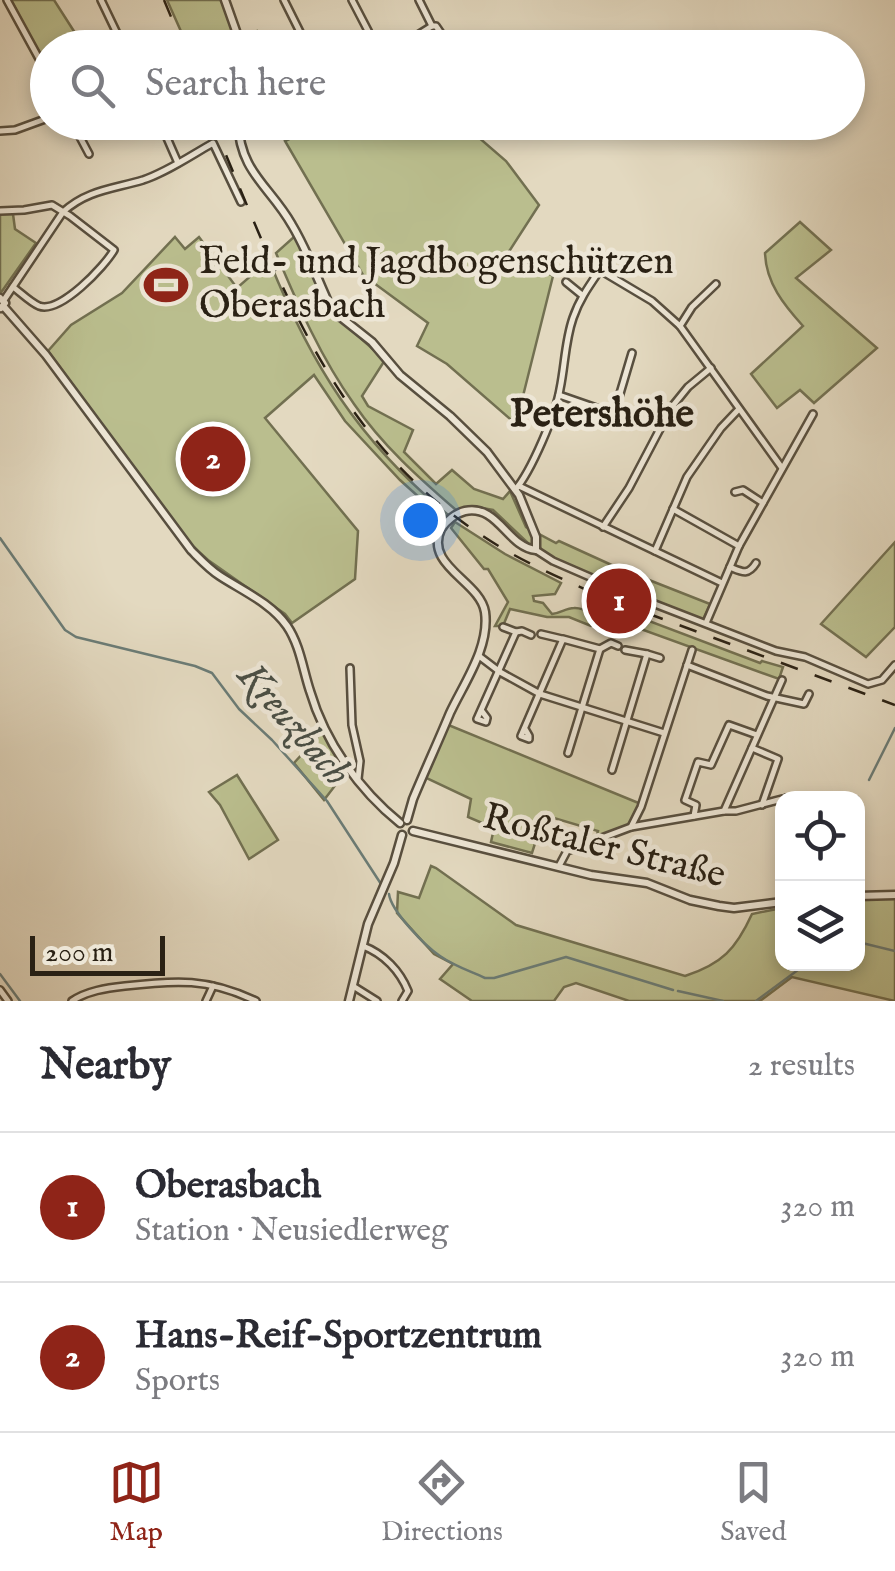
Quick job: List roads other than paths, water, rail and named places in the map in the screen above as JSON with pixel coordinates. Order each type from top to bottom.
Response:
[{"type":"street","points":[[2,0],[30,46]]},
{"type":"street","points":[[101,0],[115,30]]},
{"type":"street","points":[[225,0],[236,30]]},
{"type":"street","points":[[284,0],[299,30]]},
{"type":"street","points":[[352,0],[368,30]]},
{"type":"street","points":[[419,0],[432,26],[439,30]]},
{"type":"street","points":[[426,30],[432,26]]},
{"type":"street","points":[[0,131],[30,125]]},
{"type":"street","points":[[81,140],[88,154]]},
{"type":"street","points":[[168,140],[178,163]]},
{"type":"street","points":[[241,140],[248,167],[294,227],[338,316],[372,342],[400,375],[487,452],[517,488],[536,536],[536,550]]},
{"type":"street","points":[[241,202],[213,143],[141,180],[92,192],[63,212],[2,303],[46,355],[191,550],[215,573],[275,611],[289,628],[310,695],[341,757],[383,810],[412,824],[413,831],[402,835]]},
{"type":"street","points":[[0,211],[52,205],[114,252],[96,275],[47,307],[12,287]]},
{"type":"street","points":[[517,488],[560,394],[569,332],[582,296],[600,270],[652,301],[680,326],[782,468]]},
{"type":"street","points":[[566,282],[582,296]]},
{"type":"street","points":[[680,326],[692,307],[716,284]]},
{"type":"street","points":[[560,394],[608,412],[616,408],[632,353]]},
{"type":"street","points":[[603,527],[629,488],[671,408],[711,368]]},
{"type":"street","points":[[655,552],[686,478],[739,408]]},
{"type":"street","points":[[706,623],[739,546],[813,414]]},
{"type":"street","points":[[517,488],[722,584]]},
{"type":"street","points":[[736,492],[742,490],[763,502]]},
{"type":"street","points":[[673,509],[739,546]]},
{"type":"street","points":[[349,1001],[368,924],[402,835],[398,828],[477,656],[486,627],[483,603],[442,558],[438,545],[440,531],[458,513],[480,511],[516,542],[553,561],[848,678],[874,684],[895,665]]},
{"type":"street","points":[[730,567],[746,573],[756,563]]},
{"type":"street","points":[[503,627],[531,635]]},
{"type":"street","points":[[481,710],[516,632]]},
{"type":"street","points":[[541,634],[600,649],[611,643],[660,658]]},
{"type":"street","points":[[524,729],[563,639]]},
{"type":"street","points":[[568,753],[600,649]]},
{"type":"street","points":[[631,828],[692,650]]},
{"type":"street","points":[[612,770],[647,654]]},
{"type":"street","points":[[477,656],[540,694],[664,732]]},
{"type":"street","points":[[687,665],[768,696],[804,704],[809,694]]},
{"type":"street","points":[[350,668],[352,724],[360,761],[358,779]]},
{"type":"street","points":[[724,811],[782,680]]},
{"type":"street","points":[[694,816],[696,805],[685,800],[698,762],[711,765],[729,725],[757,735]]},
{"type":"street","points":[[752,748],[778,759],[762,805]]},
{"type":"street","points":[[559,866],[567,851],[631,828],[775,802]]},
{"type":"street","name":"Roßtaler Straße","points":[[413,831],[591,874],[647,883],[690,900],[719,906],[775,903]]},
{"type":"street","points":[[865,896],[895,895]]},
{"type":"street","points":[[363,946],[400,975],[408,991],[402,1001]]},
{"type":"street","points":[[72,1001],[102,989],[166,981],[213,986],[252,1000]]},
{"type":"street","points":[[206,1001],[213,986]]},
{"type":"street","points":[[354,986],[376,1001]]},
{"type":"street","points":[[0,990],[8,1001]]},
{"type":"waterway","name":"Kreuzbach","points":[[0,538],[65,630],[76,637],[212,673],[239,709],[327,801],[381,884]]},
{"type":"waterway","points":[[869,780],[895,728]]},
{"type":"waterway","name":"Kreuzbach","points":[[389,894],[402,918],[434,951],[485,978],[566,957],[673,990]]},
{"type":"waterway","name":"Kreuzbach","points":[[865,944],[895,951]]},
{"type":"waterway","name":"Kreuzbach","points":[[756,1001],[797,971]]},
{"type":"waterway","points":[[0,974],[20,1001]]},
{"type":"waterway","name":"Kreuzbach","points":[[678,991],[723,1001]]},
{"type":"railway","points":[[164,0],[176,30]]},
{"type":"railway","points":[[220,140],[289,300],[318,355],[350,407],[389,455],[435,500],[502,548],[598,595],[895,705]]},
{"type":"place","name":"Feld- und Jagdbogenschützen Oberasbach","points":[[166,285]]},
{"type":"place","name":"Hans-Reif-Sportzentrum","points":[[213,459]]},
{"type":"place","name":"Oberasbach","points":[[619,601]]},
{"type":"district","name":"Petershöhe","points":[[602,415]]}]
